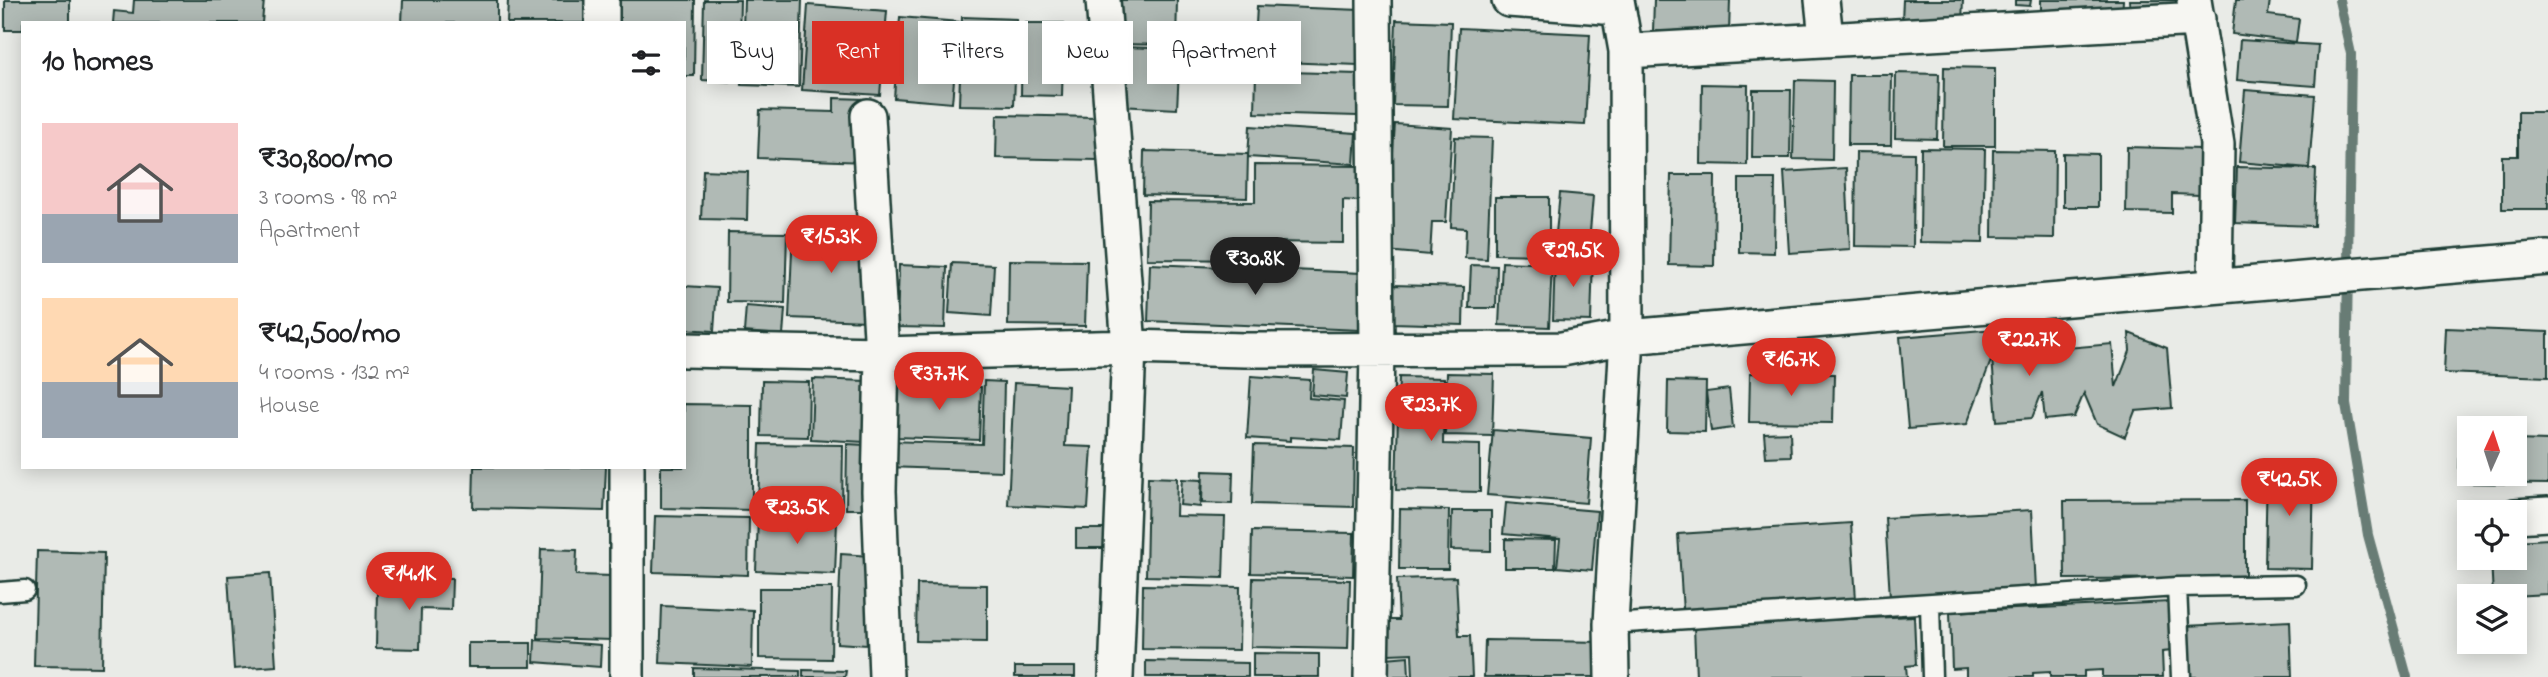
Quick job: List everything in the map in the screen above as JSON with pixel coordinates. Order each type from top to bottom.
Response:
[{"type":"street","points":[[602,0],[602,21]]},
{"type":"street","points":[[1103,0],[1129,347],[1116,677]]},
{"type":"street","points":[[1371,677],[1377,349],[1374,0]]},
{"type":"street","points":[[1509,0],[1617,4],[1626,51],[1627,337],[1611,624],[1612,677]]},
{"type":"street","points":[[1822,0],[1826,38]]},
{"type":"street","points":[[1626,51],[2196,10],[2217,144],[2215,286]]},
{"type":"street","points":[[868,116],[882,354],[879,491],[886,677]]},
{"type":"street","points":[[686,351],[882,354],[1129,347],[1562,349],[1627,337],[2548,258]]},
{"type":"street","points":[[627,469],[627,677]]},
{"type":"street","points":[[2527,515],[2548,514]]},
{"type":"lane","points":[[1611,624],[2177,587],[2296,585]]},
{"type":"lane","points":[[2177,587],[2181,677]]},
{"type":"lane","points":[[0,592],[25,590]]},
{"type":"lane","points":[[1930,604],[1931,677]]},
{"type":"building","points":[[5,0],[70,0],[70,21],[21,21],[21,30],[5,30]]},
{"type":"building","points":[[134,0],[264,0],[262,21],[113,21],[114,11],[133,13]]},
{"type":"building","points":[[403,0],[497,0],[497,21],[402,21]]},
{"type":"building","points":[[508,0],[599,0],[597,21],[507,21]]},
{"type":"building","points":[[609,0],[695,0],[694,76],[686,76],[686,21],[608,21]]},
{"type":"building","points":[[704,0],[740,0],[739,21],[707,21],[707,80],[702,80]]},
{"type":"building","points":[[744,0],[802,0],[799,87],[741,85],[798,84],[798,21],[743,21]]},
{"type":"building","points":[[1117,0],[1177,0],[1177,21],[1147,21],[1147,45],[1133,44],[1133,21],[1117,21]]},
{"type":"building","points":[[1654,0],[1730,0],[1729,33],[1653,31]]},
{"type":"building","points":[[1903,0],[1963,0],[1962,22],[1902,20]]},
{"type":"building","points":[[2015,0],[2031,0],[2030,6],[2015,5]]},
{"type":"building","points":[[2041,0],[2123,0],[2122,16],[2041,15]]},
{"type":"building","points":[[2129,0],[2176,0],[2176,3],[2130,9]]},
{"type":"building","points":[[2236,0],[2270,0],[2268,15],[2299,19],[2296,42],[2232,34]]},
{"type":"building","points":[[808,5],[887,11],[886,21],[812,21],[812,84],[881,84],[880,95],[802,90]]},
{"type":"building","points":[[1257,6],[1361,10],[1358,65],[1301,63],[1301,21],[1256,21]]},
{"type":"building","points":[[900,17],[947,21],[918,21],[918,84],[954,84],[952,103],[894,98],[895,84],[904,84],[904,21],[900,21]]},
{"type":"building","points":[[962,17],[1017,19],[1017,21],[962,21]]},
{"type":"building","points":[[1396,20],[1451,22],[1448,106],[1393,105]]},
{"type":"building","points":[[1028,23],[1042,23],[1042,84],[1062,84],[1062,96],[1021,95],[1021,84],[1028,84]]},
{"type":"building","points":[[1459,28],[1590,34],[1585,125],[1454,119]]},
{"type":"building","points":[[2240,40],[2318,45],[2315,86],[2237,80]]},
{"type":"building","points":[[1133,47],[1147,48],[1147,84],[1178,84],[1177,109],[1119,106],[1120,84],[1133,84]]},
{"type":"building","points":[[1944,67],[1995,68],[1995,146],[1943,146]]},
{"type":"building","points":[[1301,72],[1358,74],[1357,116],[1255,113],[1256,84],[1301,84]]},
{"type":"building","points":[[1896,73],[1939,74],[1937,139],[1895,138]]},
{"type":"building","points":[[1849,75],[1892,75],[1891,145],[1848,145]]},
{"type":"building","points":[[1795,80],[1833,81],[1832,160],[1793,159]]},
{"type":"building","points":[[960,84],[1015,84],[1014,106],[959,105]]},
{"type":"building","points":[[1702,84],[1748,85],[1747,165],[1701,164]]},
{"type":"building","points":[[1753,90],[1791,90],[1790,158],[1752,158]]},
{"type":"building","points":[[2245,90],[2315,95],[2309,168],[2239,162]]},
{"type":"building","points":[[834,98],[867,99],[865,162],[758,158],[760,110],[834,112]]},
{"type":"building","points":[[2518,112],[2548,112],[2548,209],[2502,209],[2502,156],[2518,156]]},
{"type":"building","points":[[997,115],[1097,117],[1097,160],[996,158]]},
{"type":"building","points":[[1395,124],[1452,128],[1446,222],[1432,222],[1430,255],[1386,251]]},
{"type":"building","points":[[1250,126],[1356,133],[1354,164],[1248,157]]},
{"type":"building","points":[[1455,137],[1492,138],[1487,259],[1465,258],[1466,228],[1451,227]]},
{"type":"building","points":[[2127,147],[2201,149],[2200,195],[2172,194],[2172,213],[2126,212]]},
{"type":"building","points":[[1921,148],[1985,149],[1983,243],[1920,242]]},
{"type":"building","points":[[1993,150],[2055,151],[2054,238],[1992,237]]},
{"type":"building","points":[[1144,151],[1248,154],[1247,198],[1143,195]]},
{"type":"building","points":[[1856,152],[1914,153],[1913,247],[1855,246]]},
{"type":"building","points":[[2063,153],[2098,154],[2098,207],[2063,207]]},
{"type":"building","points":[[1255,165],[1361,166],[1360,201],[1343,200],[1343,243],[1254,242],[1254,260],[1147,259],[1148,201],[1255,202]]},
{"type":"building","points":[[2237,167],[2316,169],[2314,226],[2235,223]]},
{"type":"building","points":[[1846,168],[1850,249],[1789,253],[1784,172]]},
{"type":"building","points":[[703,170],[748,172],[747,220],[701,219]]},
{"type":"building","points":[[1671,175],[1715,175],[1714,266],[1669,265]]},
{"type":"building","points":[[1739,179],[1775,179],[1774,253],[1739,252]]},
{"type":"building","points":[[1560,193],[1593,196],[1588,256],[1554,253]]},
{"type":"building","points":[[1495,197],[1549,197],[1549,255],[1495,254]]},
{"type":"building","points":[[793,229],[872,232],[868,321],[789,318]]},
{"type":"building","points":[[728,232],[787,233],[785,303],[727,302]]},
{"type":"building","points":[[1555,257],[1593,258],[1591,321],[1553,320]]},
{"type":"building","points":[[1009,260],[1087,261],[1085,326],[1008,325]]},
{"type":"building","points":[[1502,262],[1552,264],[1549,327],[1499,325]]},
{"type":"building","points":[[952,263],[994,265],[991,316],[949,313]]},
{"type":"building","points":[[1150,264],[1362,273],[1360,330],[1148,321]]},
{"type":"building","points":[[899,265],[947,267],[945,328],[897,327]]},
{"type":"building","points":[[1471,265],[1497,266],[1496,308],[1469,308]]},
{"type":"building","points":[[1393,285],[1464,287],[1463,325],[1392,323]]},
{"type":"building","points":[[686,286],[717,288],[714,331],[686,329]]},
{"type":"building","points":[[746,306],[785,309],[783,335],[744,332]]},
{"type":"building","points":[[2031,326],[2033,351],[2112,344],[2116,387],[2130,351],[2129,333],[2167,348],[2172,408],[2135,411],[2125,437],[2097,424],[2084,393],[2074,417],[2045,420],[2042,392],[2032,418],[1997,421],[1992,358],[1967,424],[1908,429],[1900,337]]},
{"type":"building","points":[[2446,328],[2548,332],[2548,377],[2444,373]]},
{"type":"building","points":[[1314,370],[1348,373],[1346,398],[1312,395]]},
{"type":"building","points":[[1447,373],[1494,374],[1492,436],[1445,435]]},
{"type":"building","points":[[1750,373],[1834,374],[1833,423],[1749,422]]},
{"type":"building","points":[[1251,376],[1310,380],[1309,398],[1344,401],[1341,440],[1247,438]]},
{"type":"building","points":[[1399,377],[1444,378],[1443,444],[1480,445],[1480,492],[1396,490]]},
{"type":"building","points":[[813,379],[867,381],[865,442],[811,439]]},
{"type":"building","points":[[762,381],[809,382],[808,437],[761,436]]},
{"type":"building","points":[[984,381],[1004,382],[1002,471],[887,467],[888,441],[982,444]]},
{"type":"building","points":[[1668,381],[1706,382],[1705,432],[1667,431]]},
{"type":"building","points":[[1014,383],[1068,386],[1065,446],[1092,447],[1088,509],[1008,505]]},
{"type":"building","points":[[899,384],[981,387],[979,440],[897,437]]},
{"type":"building","points":[[1729,389],[1733,428],[1711,431],[1706,392]]},
{"type":"building","points":[[686,404],[752,405],[752,510],[661,508],[661,469],[686,469]]},
{"type":"building","points":[[1493,430],[1591,438],[1586,503],[1487,495]]},
{"type":"building","points":[[1790,432],[1791,456],[1766,457],[1764,433]]},
{"type":"building","points":[[2527,440],[2548,441],[2548,484],[2527,484]]},
{"type":"building","points":[[760,444],[843,445],[842,510],[758,508]]},
{"type":"building","points":[[847,444],[865,445],[864,509],[846,509]]},
{"type":"building","points":[[1254,445],[1354,448],[1353,507],[1252,504]]},
{"type":"building","points":[[2267,466],[2314,468],[2312,569],[2265,568]]},
{"type":"building","points":[[474,469],[606,469],[604,511],[473,508]]},
{"type":"building","points":[[1203,471],[1233,472],[1232,504],[1202,503]]},
{"type":"building","points":[[1148,477],[1177,478],[1176,516],[1225,517],[1223,578],[1146,576]]},
{"type":"building","points":[[1182,479],[1202,480],[1200,507],[1180,505]]},
{"type":"building","points":[[2245,500],[2245,578],[2065,579],[2064,501]]},
{"type":"building","points":[[1506,503],[1597,511],[1592,570],[1557,567],[1560,539],[1503,534]]},
{"type":"building","points":[[1400,509],[1449,510],[1448,569],[1399,569]]},
{"type":"building","points":[[2032,510],[2036,589],[1890,597],[1885,518]]},
{"type":"building","points":[[1452,511],[1491,511],[1491,551],[1451,550]]},
{"type":"building","points":[[655,516],[749,518],[748,575],[653,572]]},
{"type":"building","points":[[758,518],[837,521],[835,574],[756,571]]},
{"type":"building","points":[[1851,523],[1856,600],[1683,612],[1678,534]]},
{"type":"building","points":[[1076,529],[1113,529],[1113,548],[1076,548]]},
{"type":"building","points":[[1252,531],[1354,533],[1353,576],[1251,573]]},
{"type":"building","points":[[1505,539],[1556,540],[1555,568],[1505,568]]},
{"type":"building","points":[[2548,539],[2548,594],[2527,595],[2527,584],[2492,584],[2492,570],[2527,570],[2527,540]]},
{"type":"building","points":[[541,549],[577,550],[576,575],[614,576],[612,640],[538,638]]},
{"type":"building","points":[[37,551],[104,553],[102,667],[34,666]]},
{"type":"building","points":[[841,554],[870,556],[867,645],[837,643]]},
{"type":"building","points":[[270,573],[276,666],[234,669],[228,576]]},
{"type":"building","points":[[415,577],[452,578],[451,610],[421,609],[420,649],[376,648],[377,590],[415,591]]},
{"type":"building","points":[[1456,577],[1459,636],[1470,636],[1472,677],[1413,677],[1412,653],[1389,654],[1388,620],[1399,620],[1397,579]]},
{"type":"building","points":[[1253,578],[1350,580],[1348,649],[1251,647]]},
{"type":"building","points":[[917,584],[987,585],[987,642],[916,641]]},
{"type":"building","points":[[1143,585],[1240,587],[1239,650],[1142,649]]},
{"type":"building","points":[[759,588],[832,588],[831,659],[759,658]]},
{"type":"building","points":[[2170,602],[2172,651],[2162,652],[2163,677],[2102,677],[2102,670],[2084,671],[2084,677],[2050,677],[2050,672],[2033,673],[2033,677],[1966,677],[1966,668],[1952,669],[1950,612]]},
{"type":"building","points":[[662,606],[753,610],[752,667],[660,663]]},
{"type":"building","points":[[1914,616],[1916,665],[1906,666],[1907,677],[1696,677],[1694,626]]},
{"type":"building","points":[[2290,621],[2292,677],[2187,677],[2185,626]]},
{"type":"building","points":[[535,640],[601,645],[600,667],[534,662]]},
{"type":"building","points":[[1485,640],[1603,642],[1603,677],[1484,677]]},
{"type":"building","points":[[468,643],[531,643],[531,667],[468,667]]},
{"type":"building","points":[[1253,653],[1319,654],[1319,677],[1253,677]]},
{"type":"building","points":[[1408,656],[1409,677],[1388,677],[1386,658]]},
{"type":"building","points":[[1146,661],[1248,663],[1248,677],[1146,677]]},
{"type":"building","points":[[1015,667],[1075,667],[1075,677],[1015,677]]},
{"type":"building","points":[[694,668],[800,671],[800,677],[694,677]]},
{"type":"building","points":[[803,670],[846,671],[845,677],[803,677]]},
{"type":"waterway","points":[[2339,0],[2351,54],[2346,404],[2368,535],[2407,677]]}]
